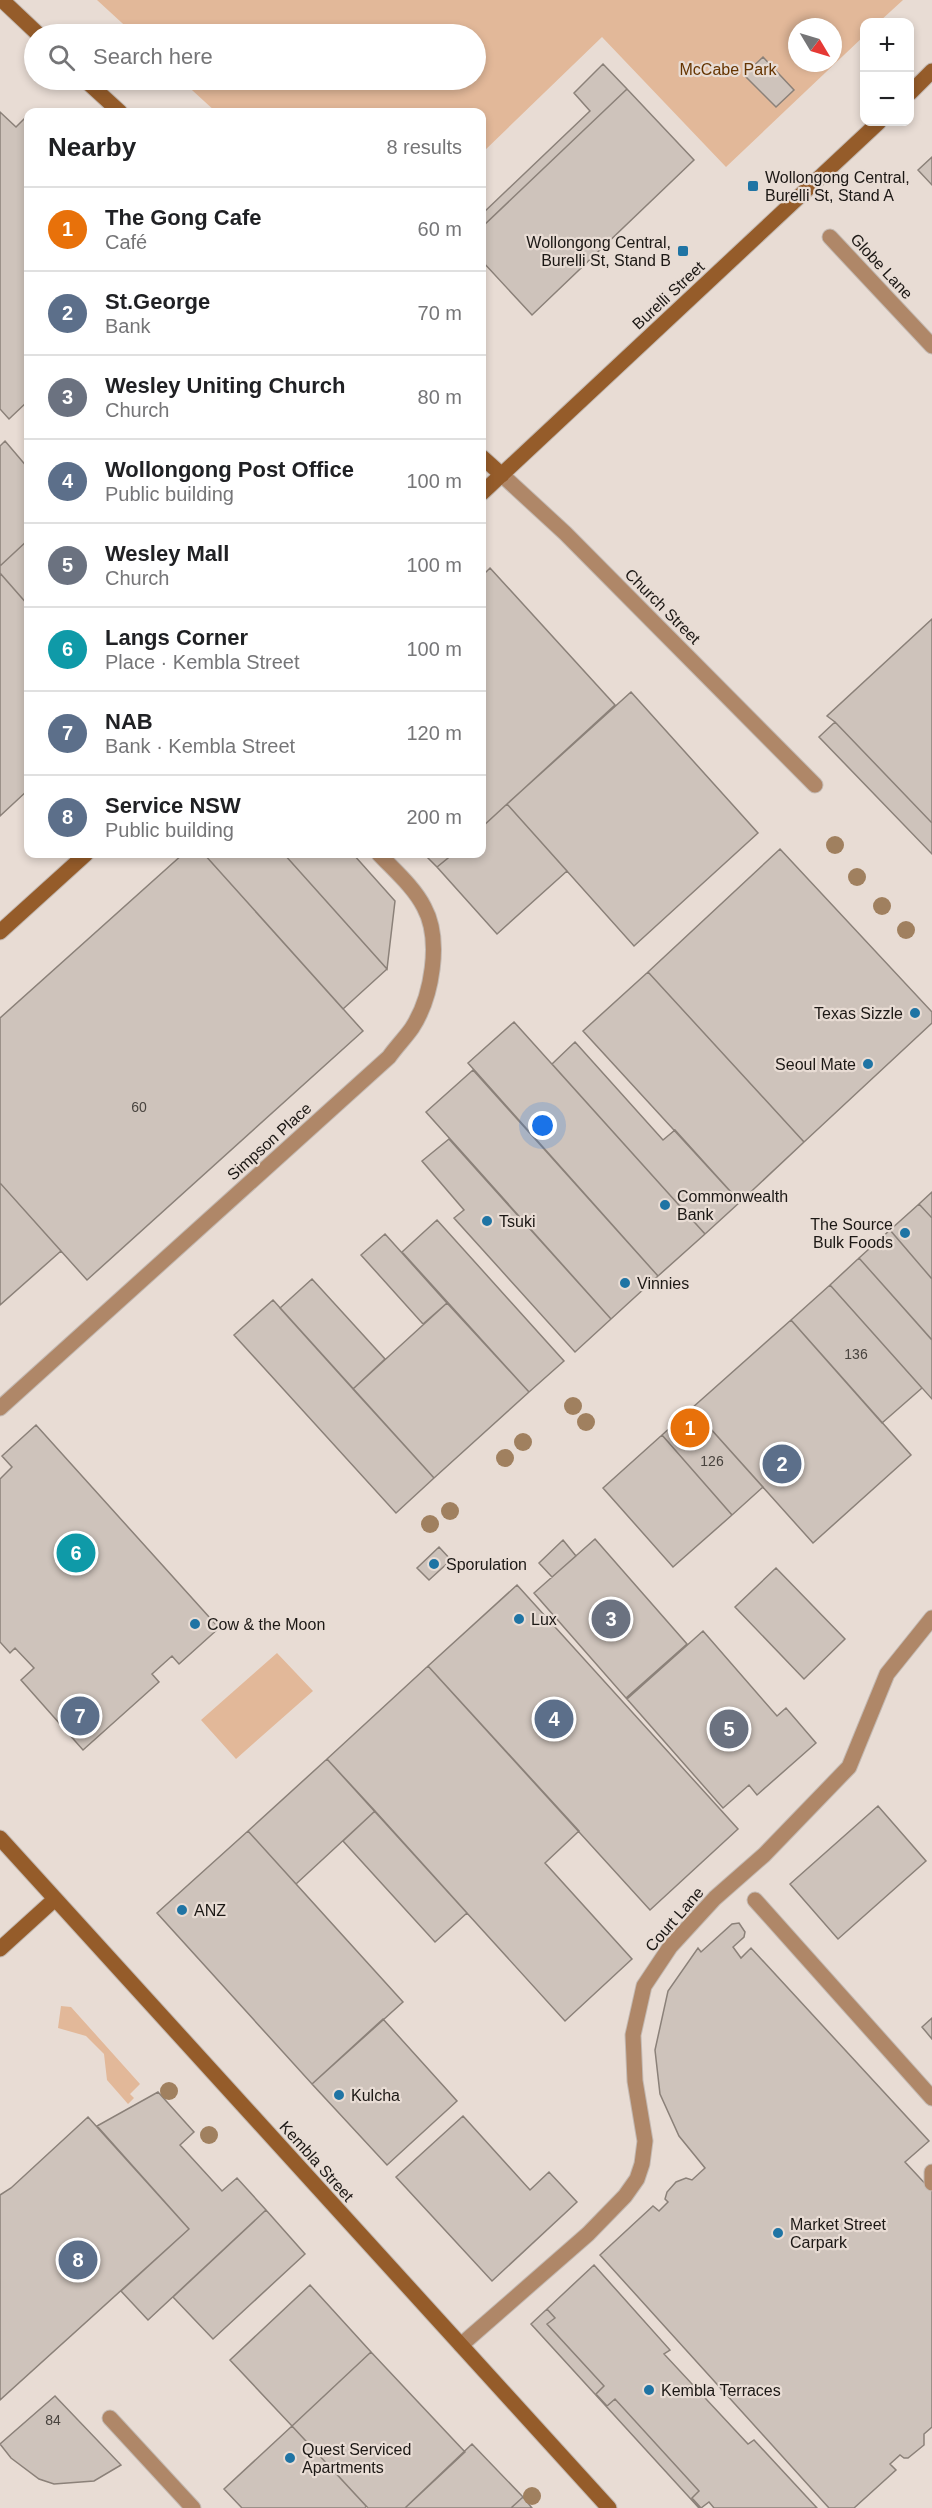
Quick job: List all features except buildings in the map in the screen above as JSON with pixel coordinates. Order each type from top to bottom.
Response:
[{"type":"main road","points":[[2,0],[27,24]]},
{"type":"main road","points":[[914,88],[932,71]]},
{"type":"main road","points":[[96,90],[116,108]]},
{"type":"main road","name":"Burelli Street","points":[[486,489],[875,126]]},
{"type":"main road","name":"Church Street","points":[[486,461],[502,475]]},
{"type":"main road","points":[[0,932],[82,858]]},
{"type":"main road","name":"Kembla Street","points":[[0,1838],[609,2508]]},
{"type":"main road","points":[[0,1949],[55,1899]]},
{"type":"street","name":"Globe Lane","points":[[830,237],[932,346]]},
{"type":"street","name":"Church Street","points":[[502,475],[565,533],[815,785]]},
{"type":"street","name":"Simpson Place","points":[[0,1408],[388,1057],[413,1026],[432,973],[434,935],[425,908],[418,897],[383,858]]},
{"type":"street","name":"Court Lane","points":[[460,2345],[588,2234],[625,2196],[637,2179],[642,2164],[645,2141],[635,2081],[633,2035],[644,1986],[670,1947],[715,1898],[764,1855],[849,1767],[886,1674],[932,1618]]},
{"type":"street","points":[[755,1900],[932,2098]]},
{"type":"street","points":[[932,2172],[932,2183]]},
{"type":"street","points":[[110,2418],[193,2508]]},
{"type":"green space","name":"McCabe Park","points":[[97,0],[903,0],[883,18],[860,18],[860,40],[842,57],[842,18],[788,18],[788,72],[826,72],[726,167],[602,37],[486,149],[486,108],[212,108],[192,90],[486,90],[486,24],[123,24]]},
{"type":"green space","points":[[277,1653],[313,1691],[236,1759],[201,1720]]},
{"type":"green space","points":[[61,2006],[71,2007],[140,2084],[130,2094],[134,2098],[128,2104],[107,2080],[104,2054],[86,2036],[58,2028]]},
{"type":"place","name":"Wollongong Central, Burelli St, Stand A","points":[[753,186]]},
{"type":"place","name":"Wollongong Central, Burelli St, Stand B","points":[[683,251]]},
{"type":"place","name":"Texas Sizzle","points":[[915,1013]]},
{"type":"place","name":"Seoul Mate","points":[[868,1064]]},
{"type":"place","name":"Commonwealth Bank","points":[[665,1205]]},
{"type":"place","name":"Tsuki","points":[[487,1221]]},
{"type":"place","name":"The Source Bulk Foods","points":[[905,1233]]},
{"type":"place","name":"Vinnies","points":[[625,1283]]},
{"type":"place","name":"The Gong Cafe","points":[[690,1428]]},
{"type":"place","name":"St.George","points":[[782,1464]]},
{"type":"place","name":"Langs Corner","points":[[76,1553]]},
{"type":"place","name":"Sporulation","points":[[434,1564]]},
{"type":"place","name":"Lux","points":[[519,1619]]},
{"type":"place","name":"Wesley Uniting Church","points":[[611,1619]]},
{"type":"place","name":"Cow & the Moon","points":[[195,1624]]},
{"type":"place","name":"NAB","points":[[80,1716]]},
{"type":"place","name":"Wollongong Post Office","points":[[554,1719]]},
{"type":"place","name":"Wesley Mall","points":[[729,1729]]},
{"type":"place","name":"ANZ","points":[[182,1910]]},
{"type":"place","name":"Kulcha","points":[[339,2095]]},
{"type":"place","name":"Market Street Carpark","points":[[778,2233]]},
{"type":"place","name":"Service NSW","points":[[78,2260]]},
{"type":"place","name":"Kembla Terraces","points":[[649,2390]]},
{"type":"place","name":"Quest Serviced Apartments","points":[[290,2458]]}]
